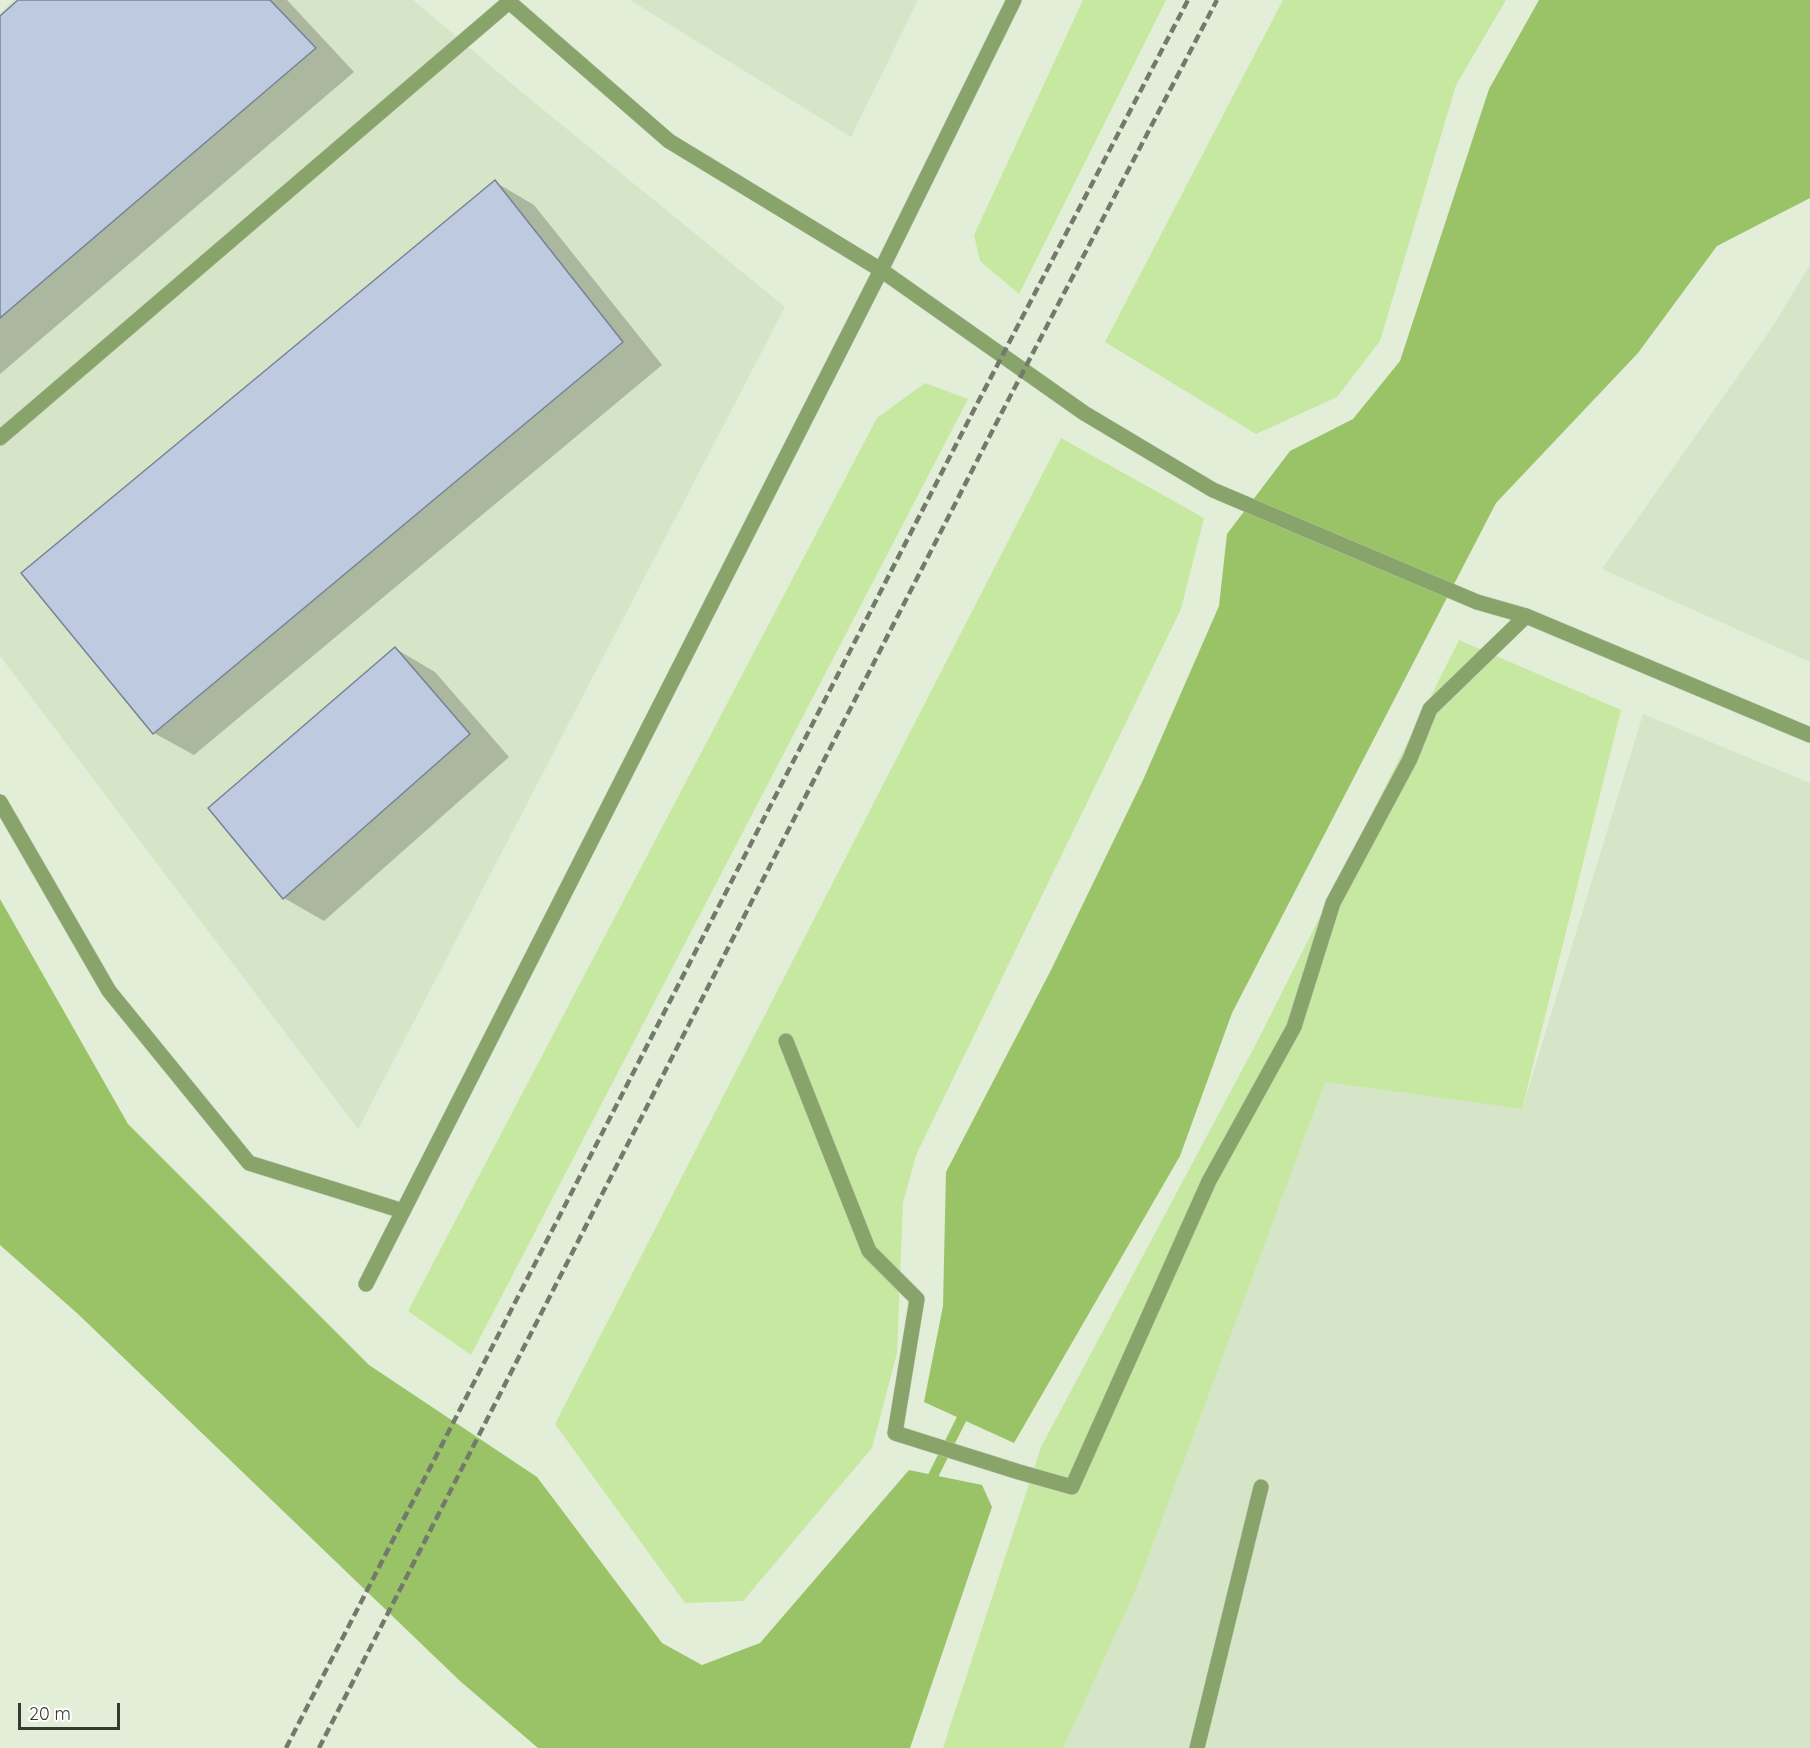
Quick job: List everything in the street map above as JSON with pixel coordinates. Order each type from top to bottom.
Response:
[{"type":"street","points":[[366,1284],[881,270],[1014,0]]},
{"type":"street","points":[[0,438],[508,1],[669,141],[881,270],[1084,413],[1213,490],[1477,602],[1526,616],[1810,735]]},
{"type":"street","points":[[786,1041],[869,1251],[917,1299],[895,1433],[1072,1487],[1209,1181],[1294,1027],[1333,903],[1410,759],[1430,709],[1526,616]]},
{"type":"street","points":[[0,802],[109,991],[249,1163],[403,1211]]},
{"type":"street","points":[[1197,1748],[1261,1487]]},
{"type":"shaded area","points":[[14,0],[413,0],[524,94],[785,307],[358,1129],[0,656],[0,13]]},
{"type":"shaded area","points":[[630,0],[918,0],[851,137]]},
{"type":"shaded area","points":[[1083,0],[1166,0],[1019,294],[980,261],[974,235]]},
{"type":"shaded area","points":[[1283,0],[1506,0],[1456,85],[1380,341],[1337,397],[1256,434],[1105,342]]},
{"type":"shaded area","points":[[1539,0],[1810,0],[1810,198],[1717,246],[1638,353],[1496,503],[1232,1013],[1180,1156],[1014,1443],[924,1402],[943,1306],[946,1172],[1051,970],[1143,780],[1219,606],[1227,534],[1290,451],[1353,419],[1400,361],[1489,89]]},
{"type":"shaded area","points":[[1810,265],[1810,662],[1602,569],[1771,329]]},
{"type":"shaded area","points":[[925,383],[968,399],[471,1355],[408,1311],[877,418]]},
{"type":"shaded area","points":[[1061,438],[1204,518],[1181,609],[916,1155],[903,1203],[897,1353],[872,1448],[743,1601],[685,1603],[555,1424]]},
{"type":"shaded area","points":[[1459,640],[1621,710],[1522,1109],[1325,1082],[1136,1589],[1063,1748],[943,1748],[1041,1447],[1257,1042]]},
{"type":"shaded area","points":[[1643,714],[1810,783],[1810,1748],[1063,1748],[1325,1082],[1522,1109]]},
{"type":"shaded area","points":[[0,899],[128,1124],[369,1365],[537,1477],[662,1643],[702,1665],[760,1643],[909,1470],[982,1485],[992,1507],[910,1748],[538,1748],[460,1681],[78,1314],[0,1245]]},
{"type":"building","points":[[18,0],[270,0],[316,48],[0,318],[0,16]]},
{"type":"building","points":[[495,180],[623,342],[153,734],[21,573]]},
{"type":"building","points":[[395,647],[470,734],[283,899],[208,808]]},
{"type":"waterway","points":[[928,1486],[968,1406]]},
{"type":"railway","points":[[286,1748],[977,404],[1188,0]]},
{"type":"railway","points":[[319,1748],[1001,414],[1217,0]]}]
